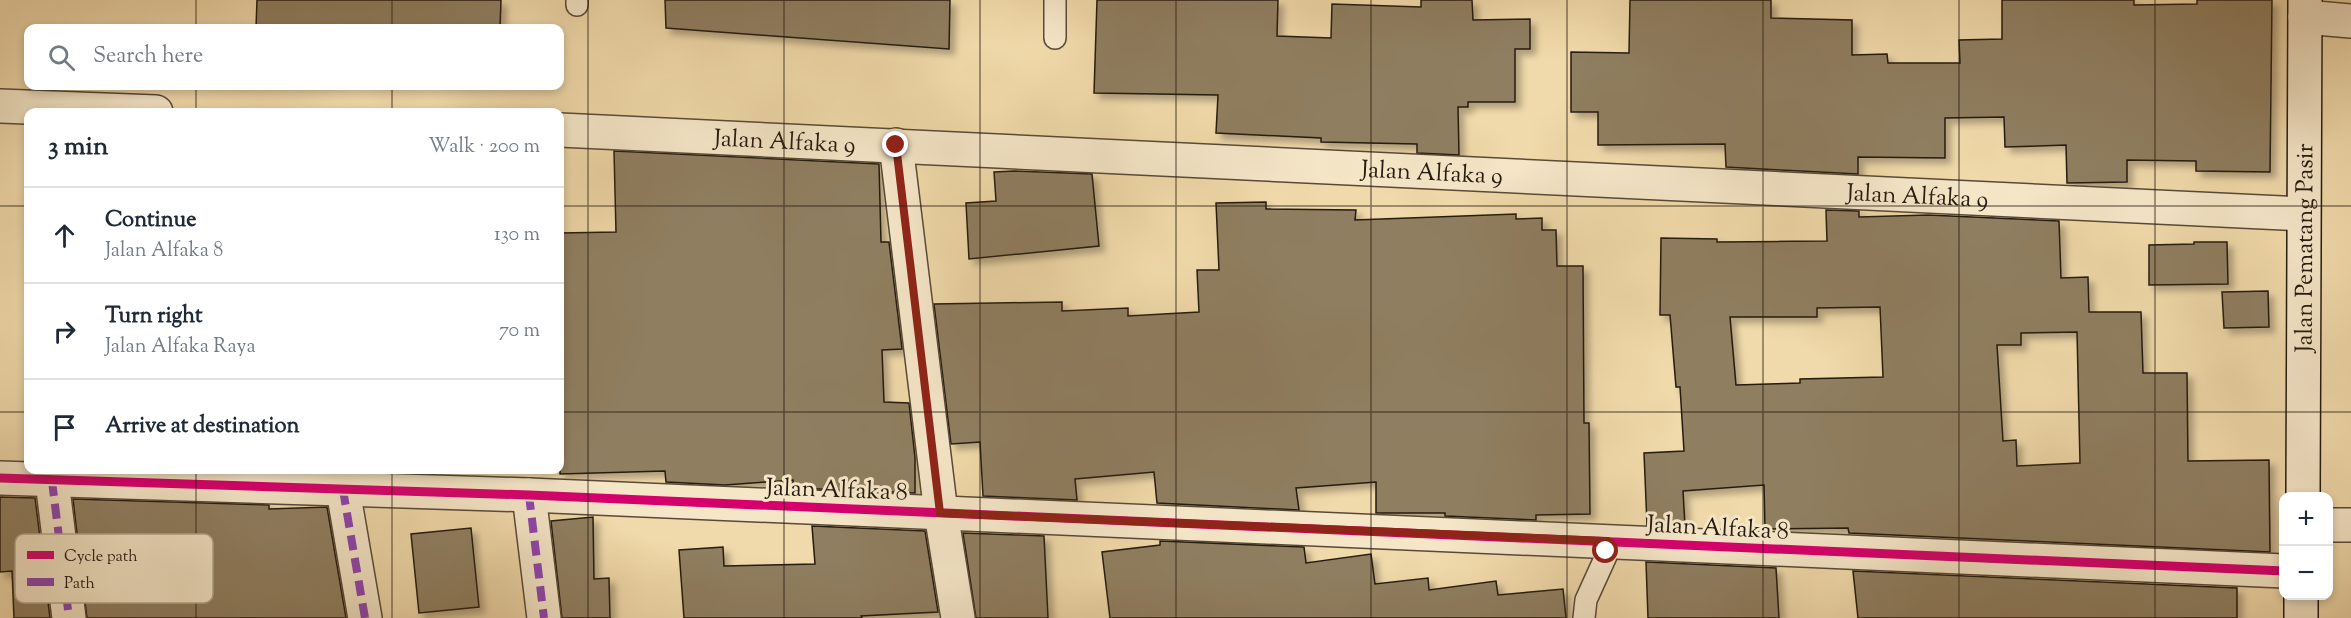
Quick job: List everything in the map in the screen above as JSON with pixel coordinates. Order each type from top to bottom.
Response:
[{"type":"street","points":[[2305,9],[2351,21]]},
{"type":"street","name":"Jalan Pematang Pasir","points":[[2303,492],[2305,9]]},
{"type":"street","points":[[0,105],[67,108]]},
{"type":"street","name":"Jalan Alfaka 9","points":[[564,130],[2303,214]]},
{"type":"street","points":[[896,145],[940,513],[958,618]]},
{"type":"street","name":"Jalan Alfaka 8","points":[[0,478],[529,495],[2279,571]]},
{"type":"street","points":[[52,480],[59,534]]},
{"type":"street","points":[[343,490],[364,618]]},
{"type":"street","points":[[529,495],[544,618]]},
{"type":"street","points":[[2333,525],[2351,525]]},
{"type":"street","points":[[2301,600],[2301,618]]},
{"type":"street","points":[[67,603],[69,618]]},
{"type":"lane","points":[[1055,0],[1055,38]]},
{"type":"lane","points":[[1584,618],[1586,600],[1606,556],[1607,541]]},
{"type":"building","points":[[257,0],[501,0],[500,24],[256,24]]},
{"type":"building","points":[[665,0],[950,0],[949,49],[666,28]]},
{"type":"building","points":[[1097,0],[1278,0],[1277,36],[1331,38],[1332,4],[1421,7],[1421,0],[1472,0],[1473,20],[1530,19],[1530,49],[1515,49],[1515,102],[1468,102],[1468,107],[1458,107],[1459,155],[1417,153],[1417,144],[1321,142],[1321,138],[1216,133],[1218,95],[1094,93]]},
{"type":"building","points":[[1630,0],[1771,0],[1771,18],[1852,20],[1852,55],[1887,54],[1888,63],[1960,63],[1959,40],[2002,39],[2002,0],[2134,0],[2134,5],[2197,4],[2197,0],[2272,0],[2270,172],[2196,171],[2196,161],[2127,160],[2127,182],[2067,183],[2066,145],[2005,147],[2004,117],[1945,118],[1945,158],[1858,157],[1858,174],[1726,167],[1725,144],[1598,145],[1598,112],[1571,112],[1571,52],[1629,53]]},
{"type":"building","points":[[614,151],[879,164],[881,242],[889,242],[902,349],[882,350],[884,402],[909,403],[915,458],[915,493],[793,488],[793,480],[725,485],[666,482],[665,471],[564,474],[564,233],[616,232]]},
{"type":"building","points":[[994,172],[1092,174],[1099,246],[969,259],[966,203],[996,201]]},
{"type":"building","points":[[1266,202],[1266,209],[1356,210],[1355,220],[1516,214],[1516,219],[1542,218],[1542,230],[1556,230],[1557,266],[1583,266],[1584,423],[1589,423],[1590,514],[1536,515],[1536,520],[1445,516],[1445,513],[1376,513],[1376,482],[1296,488],[1299,510],[1157,503],[1154,472],[1075,479],[1077,500],[983,496],[980,442],[951,444],[934,304],[1062,302],[1062,311],[1128,308],[1128,316],[1199,312],[1197,270],[1219,270],[1216,203]]},
{"type":"building","points":[[1826,210],[1859,211],[1859,217],[1928,215],[2059,221],[2061,278],[2088,277],[2089,312],[2141,312],[2143,373],[2187,373],[2188,461],[2269,460],[2270,552],[1849,533],[1848,528],[1765,529],[1764,485],[1683,491],[1685,526],[1647,525],[1644,453],[1684,451],[1680,387],[1676,387],[1670,315],[1660,315],[1661,238],[1717,239],[1717,242],[1827,241]],"holes":[[[1880,307],[1883,377],[1800,379],[1800,383],[1736,385],[1730,317],[1817,317],[1817,308]],[[2077,332],[2080,463],[2017,466],[2016,440],[2003,441],[1997,345],[2021,345],[2021,333]]]},
{"type":"building","points":[[2194,242],[2227,242],[2228,284],[2149,285],[2149,245],[2194,244]]},
{"type":"building","points":[[2268,291],[2269,327],[2224,328],[2222,292]]},
{"type":"building","points":[[0,497],[35,498],[40,534],[15,534],[15,603],[48,603],[50,618],[14,618],[12,571],[0,572]]},
{"type":"building","points":[[73,499],[269,505],[269,509],[327,507],[346,618],[87,618],[85,603],[213,603],[213,534],[77,534]]},
{"type":"building","points":[[593,517],[594,579],[609,578],[610,618],[562,618],[551,521]]},
{"type":"building","points":[[812,526],[925,531],[938,612],[861,616],[862,618],[684,618],[679,550],[723,547],[724,566],[815,564]]},
{"type":"building","points":[[471,528],[479,607],[419,613],[411,534]]},
{"type":"building","points":[[963,533],[1044,536],[1048,618],[976,618]]},
{"type":"building","points":[[1160,541],[1304,547],[1306,563],[1371,554],[1375,584],[1428,578],[1429,590],[1496,581],[1498,595],[1563,589],[1566,618],[1110,618],[1102,552],[1160,545]]},
{"type":"building","points":[[1646,562],[1776,568],[1779,618],[1648,618]]},
{"type":"building","points":[[1853,571],[2237,588],[2237,618],[1858,618]]},
{"type":"marked path","points":[[52,481],[59,534]]},
{"type":"marked path","points":[[343,490],[365,618]]},
{"type":"marked path","points":[[529,495],[544,618]]},
{"type":"marked path","points":[[67,603],[69,618]]},
{"type":"cycle path","points":[[0,478],[529,495],[2279,571]]},
{"type":"route","points":[[896,145],[940,513],[1607,541],[1606,551]]}]
